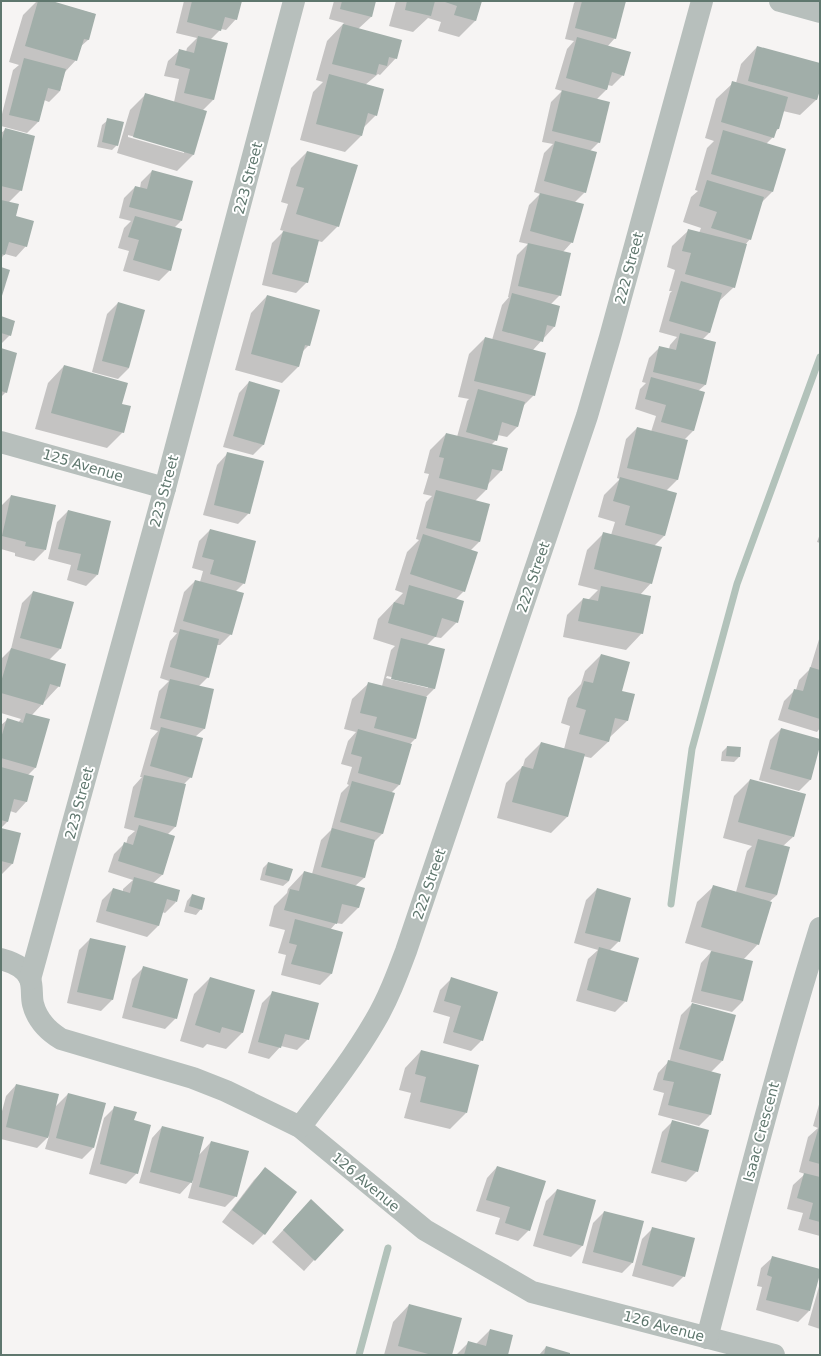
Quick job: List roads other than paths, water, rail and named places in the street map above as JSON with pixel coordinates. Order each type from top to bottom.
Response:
[{"type":"street","name":"223 Street","points":[[30,979],[165,488],[294,1]]},
{"type":"street","name":"222 Street","points":[[300,1127],[360,1046],[389,995],[406,951],[587,416],[702,1]]},
{"type":"street","points":[[780,1],[820,12]]},
{"type":"street","name":"125 Avenue","points":[[1,442],[165,488]]},
{"type":"street","name":"Isaac Crescent","points":[[707,1338],[762,1130],[820,928]]},
{"type":"street","points":[[1,959],[9,961],[23,970],[30,979]]},
{"type":"street","name":"126 Avenue","points":[[30,979],[33,1004],[37,1015],[44,1026],[61,1039],[193,1078],[226,1091],[300,1127],[425,1230],[532,1292],[774,1355]]},
{"type":"waterway","points":[[671,904],[692,749],[737,584],[820,357]]},
{"type":"waterway","points":[[359,1355],[388,1248]]}]
